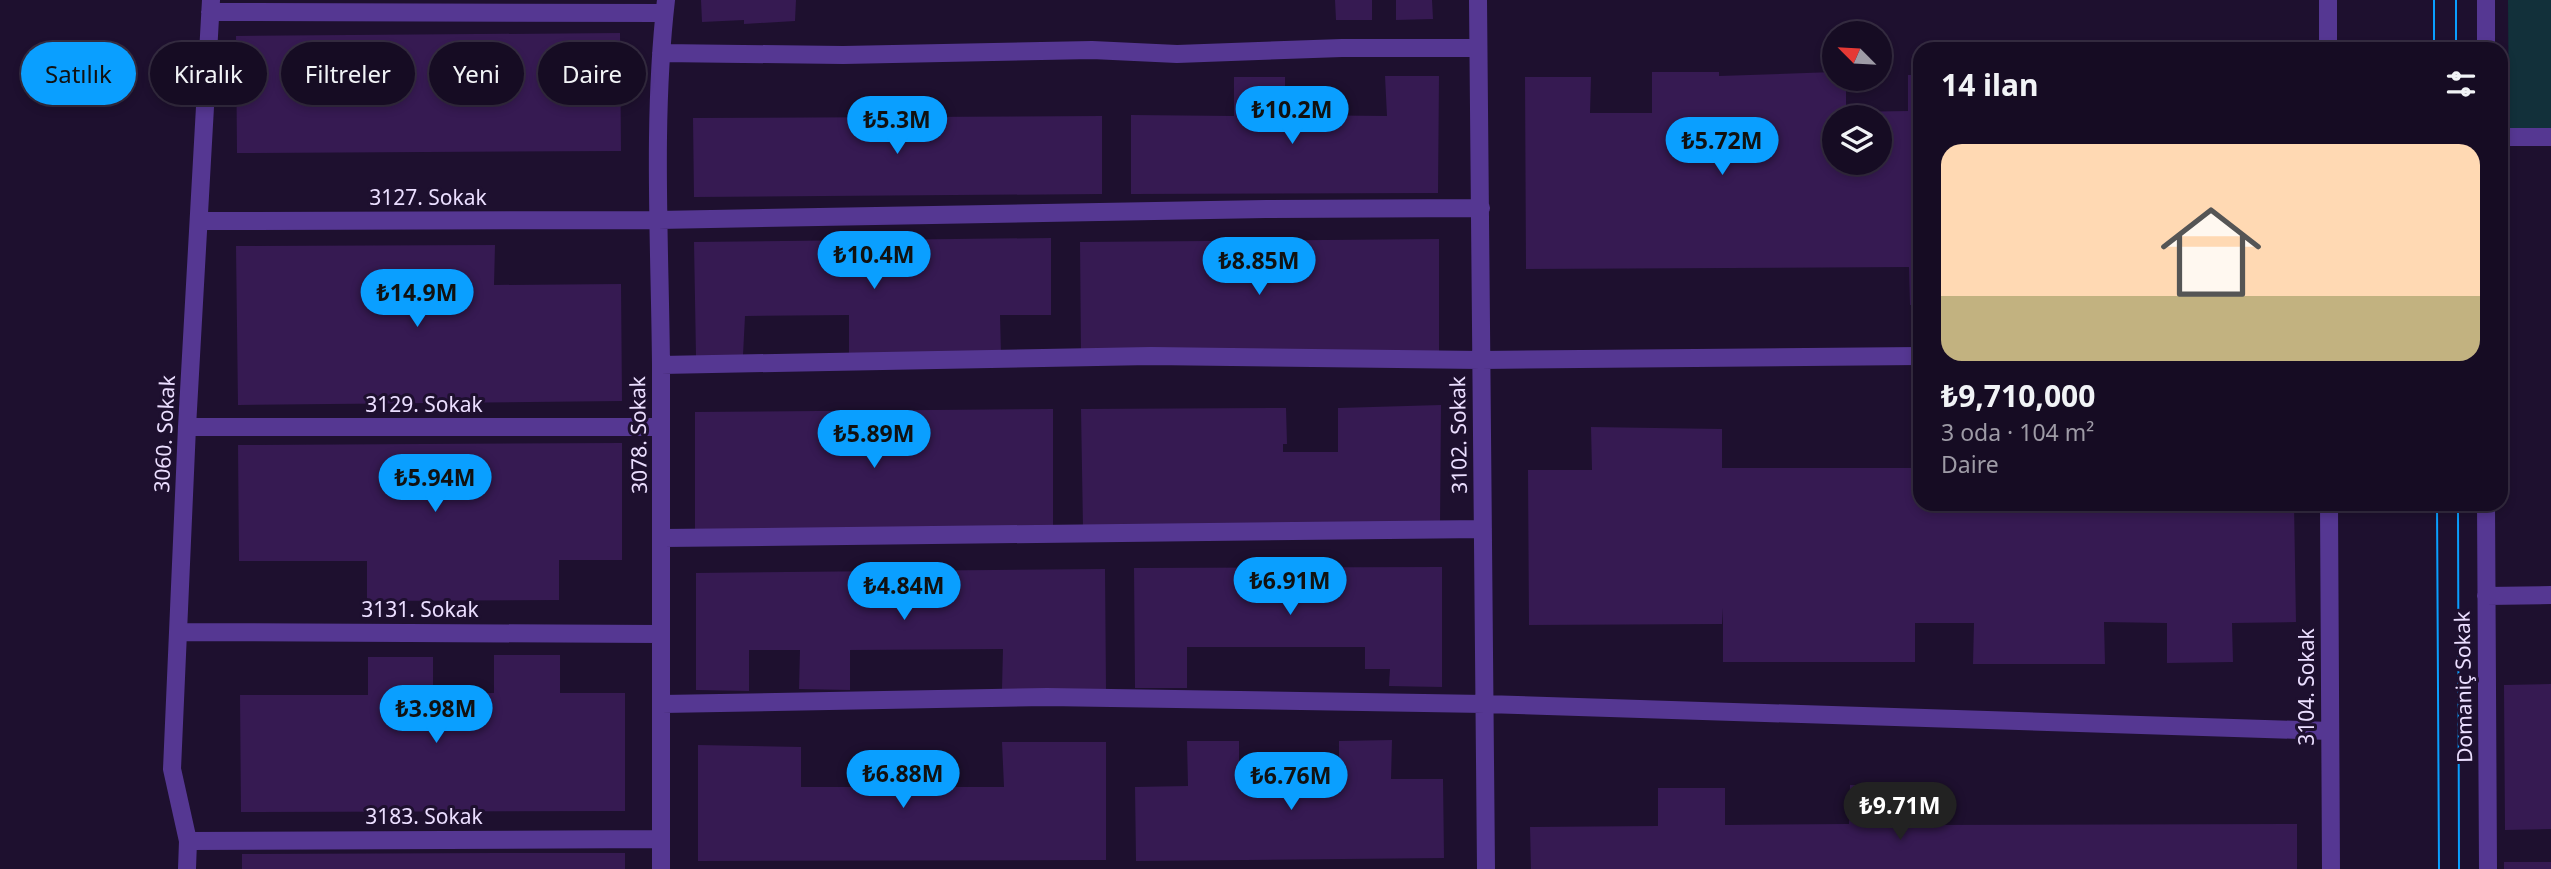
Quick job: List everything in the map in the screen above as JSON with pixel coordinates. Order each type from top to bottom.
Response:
[{"type":"street","name":"3102. Sokak","points":[[1478,0],[1486,869]]},
{"type":"street","points":[[2328,0],[2328,42]]},
{"type":"street","points":[[2486,0],[2486,42]]},
{"type":"street","points":[[210,6],[665,6]]},
{"type":"street","name":"3060. Sokak","points":[[187,869],[188,841],[172,769],[210,6]]},
{"type":"street","name":"3078. Sokak","points":[[661,869],[660,635],[663,538],[657,220],[661,53],[665,6]]},
{"type":"street","points":[[661,53],[843,55],[1092,50],[1177,54],[1342,48],[1478,48]]},
{"type":"street","points":[[2508,137],[2551,137]]},
{"type":"street","name":"3127. Sokak","points":[[199,221],[657,220],[1252,209],[1481,208]]},
{"type":"street","points":[[661,365],[1151,356],[1481,360],[1913,356]]},
{"type":"street","name":"3129. Sokak","points":[[187,428],[660,427]]},
{"type":"street","name":"3104. Sokak","points":[[2329,511],[2331,869]]},
{"type":"street","name":"Domaniç Sokak","points":[[2486,511],[2488,869]]},
{"type":"street","points":[[663,538],[1483,529]]},
{"type":"street","points":[[2486,596],[2551,595]]},
{"type":"street","name":"3131. Sokak","points":[[179,632],[660,635]]},
{"type":"street","points":[[662,704],[1047,697],[1485,704],[2330,732]]},
{"type":"street","name":"3183. Sokak","points":[[188,841],[661,839]]},
{"type":"shaded area","points":[[2508,0],[2551,0],[2551,131],[2509,132]]},
{"type":"building","points":[[701,0],[796,0],[795,21],[744,24],[744,20],[702,22]]},
{"type":"building","points":[[1335,0],[1372,0],[1372,20],[1336,20]]},
{"type":"building","points":[[1396,0],[1432,0],[1433,19],[1396,20]]},
{"type":"building","points":[[620,33],[620,42],[538,42],[538,105],[621,105],[621,151],[237,153],[237,105],[267,105],[267,42],[236,42],[236,36]]},
{"type":"building","points":[[1652,72],[1719,72],[1719,76],[1822,72],[1822,91],[1846,91],[1846,105],[1822,105],[1822,175],[1892,175],[1892,111],[1908,111],[1908,75],[1913,75],[1913,305],[1910,305],[1909,267],[1526,269],[1525,77],[1591,77],[1590,113],[1652,113]]},
{"type":"building","points":[[1385,76],[1439,76],[1438,193],[1131,194],[1131,115],[1234,116],[1234,77],[1285,77],[1285,115],[1387,116]]},
{"type":"building","points":[[1102,116],[1102,194],[694,197],[693,118]]},
{"type":"building","points":[[1051,238],[1051,315],[1000,315],[1001,354],[849,354],[849,315],[745,316],[743,355],[696,356],[694,242]]},
{"type":"building","points":[[1439,239],[1439,351],[1081,355],[1080,242]]},
{"type":"building","points":[[495,245],[494,285],[621,284],[622,401],[238,405],[236,246]]},
{"type":"building","points":[[1441,405],[1440,525],[1083,528],[1081,409],[1286,408],[1287,444],[1283,444],[1283,452],[1338,452],[1338,408]]},
{"type":"building","points":[[1053,409],[1053,528],[695,530],[695,412]]},
{"type":"building","points":[[1591,427],[1722,429],[1722,468],[1913,468],[1913,511],[2294,511],[2296,622],[2232,623],[2233,662],[2167,663],[2167,623],[2104,622],[2105,664],[1973,664],[1974,623],[1915,623],[1915,662],[1723,662],[1723,608],[1722,624],[1529,625],[1528,470],[1592,470]]},
{"type":"building","points":[[622,443],[622,560],[559,560],[559,600],[367,601],[367,561],[239,561],[238,445]]},
{"type":"building","points":[[1442,567],[1442,687],[1389,686],[1390,669],[1365,669],[1365,647],[1187,647],[1187,688],[1135,688],[1134,568]]},
{"type":"building","points":[[1105,569],[1106,689],[1002,689],[1003,649],[850,650],[850,690],[799,689],[800,650],[749,650],[749,691],[696,690],[696,573]]},
{"type":"building","points":[[494,655],[560,655],[560,693],[625,693],[625,811],[241,812],[240,695],[368,695],[368,657],[433,657],[433,694],[494,693]]},
{"type":"building","points":[[2551,684],[2551,829],[2505,830],[2504,685]]},
{"type":"building","points":[[1392,740],[1391,779],[1443,779],[1444,858],[1136,861],[1135,787],[1188,786],[1187,741],[1239,741],[1239,785],[1339,785],[1339,741]]},
{"type":"building","points":[[1002,742],[1106,742],[1106,860],[698,861],[698,745],[801,747],[801,787],[1004,787]]},
{"type":"building","points":[[1850,785],[1914,786],[1914,825],[2297,824],[2297,869],[1531,869],[1530,827],[1658,826],[1658,788],[1725,788],[1725,825],[1849,824]]},
{"type":"building","points":[[625,853],[625,869],[242,869],[242,854]]},
{"type":"building","points":[[2504,862],[2551,862],[2551,869],[2504,869]]},
{"type":"tram line","points":[[2434,0],[2434,42]]},
{"type":"tram line","points":[[2456,0],[2456,42]]},
{"type":"tram line","points":[[2437,511],[2439,869]]},
{"type":"tram line","points":[[2458,511],[2459,869]]}]
